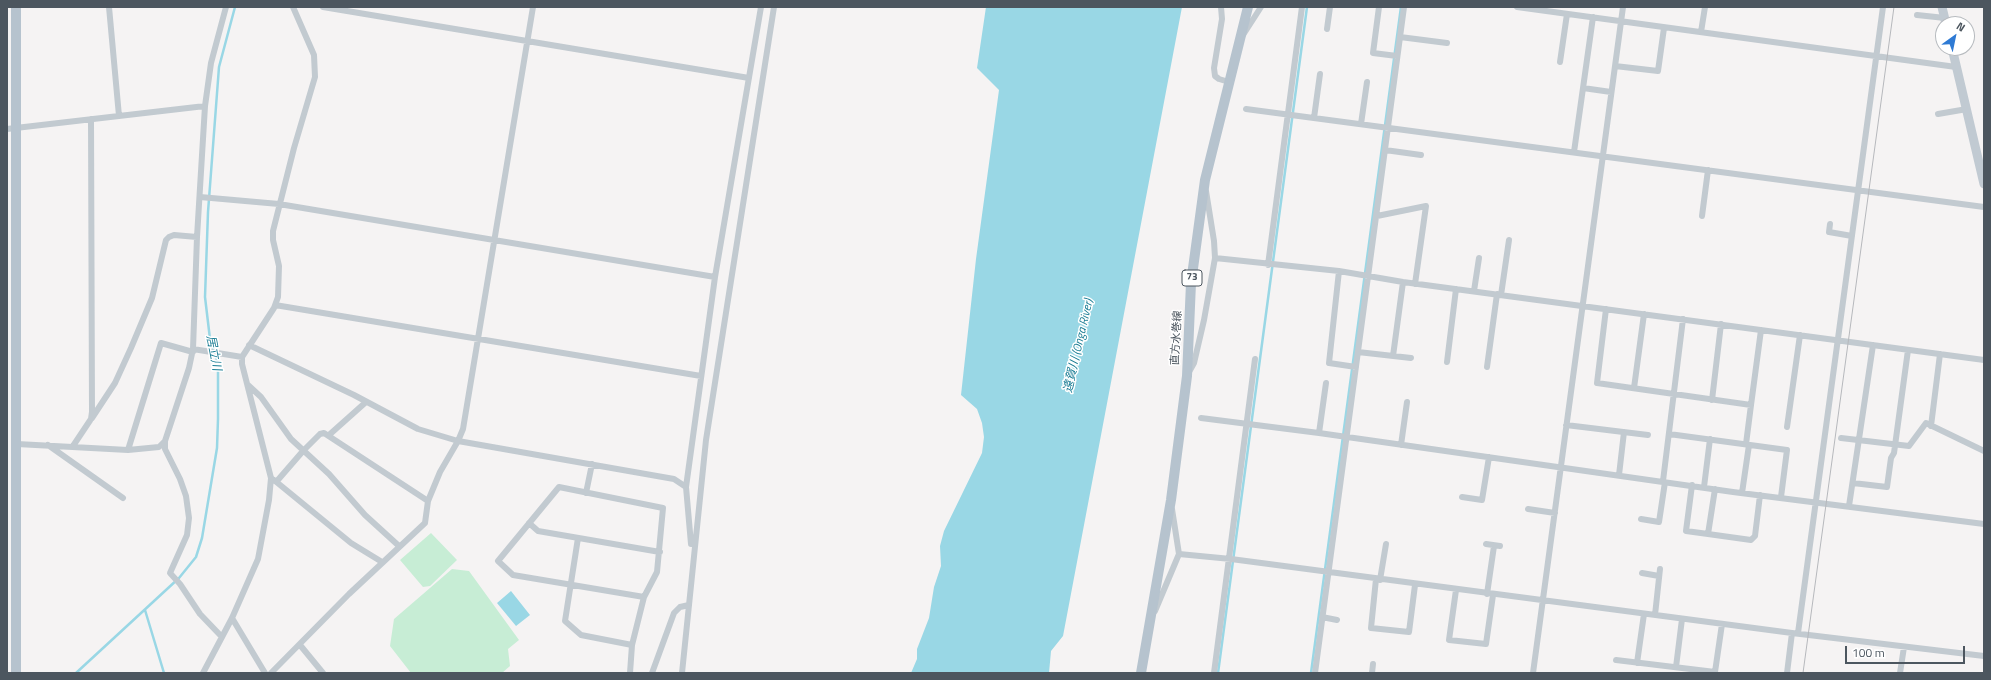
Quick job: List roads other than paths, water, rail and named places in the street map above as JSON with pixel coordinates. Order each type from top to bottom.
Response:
[{"type":"main road","points":[[16,7],[11,129],[17,444],[16,673]]},
{"type":"main road","name":"直方水巻線","points":[[1142,672],[1171,500],[1187,376],[1192,283],[1204,180],[1248,7]]},
{"type":"street","points":[[109,7],[119,116]]},
{"type":"street","points":[[222,637],[200,614],[170,571],[187,535],[189,518],[186,496],[166,449],[165,441],[190,368],[193,350],[197,237],[202,198],[205,106],[212,63],[226,7]]},
{"type":"street","points":[[203,673],[232,618],[258,560],[274,480],[242,364],[242,357],[275,305],[278,297],[280,266],[273,240],[279,204],[315,77],[314,55],[293,7]]},
{"type":"street","points":[[323,7],[749,78]]},
{"type":"street","points":[[271,673],[382,562],[425,523],[428,501],[440,472],[458,441],[463,429],[533,7]]},
{"type":"street","points":[[692,560],[686,487],[715,277],[761,7]]},
{"type":"street","points":[[682,673],[692,560],[706,440],[774,7]]},
{"type":"street","points":[[1221,7],[1222,19],[1214,68],[1215,76],[1229,82]]},
{"type":"street","points":[[1240,40],[1261,7]]},
{"type":"street","points":[[1271,265],[1291,115],[1302,7]]},
{"type":"street","points":[[1327,29],[1330,7]]},
{"type":"street","points":[[1379,7],[1373,53],[1395,55]]},
{"type":"street","points":[[1315,673],[1326,572],[1353,366],[1358,352],[1366,276],[1377,216],[1395,55],[1400,37],[1404,7]]},
{"type":"street","points":[[1517,7],[1560,10],[1567,14],[1621,22],[1956,67]]},
{"type":"street","points":[[1533,673],[1623,7]]},
{"type":"street","points":[[1701,32],[1705,7]]},
{"type":"street","points":[[1787,673],[1795,633],[1815,502],[1883,7]]},
{"type":"street","points":[[1560,62],[1567,14]]},
{"type":"street","points":[[1917,15],[1935,19]]},
{"type":"street","points":[[1574,152],[1593,17]]},
{"type":"street","points":[[1615,66],[1658,71],[1664,28]]},
{"type":"street","points":[[1400,37],[1447,42]]},
{"type":"street","points":[[1954,56],[1984,184]]},
{"type":"street","points":[[1314,118],[1320,74]]},
{"type":"street","points":[[1361,124],[1367,82]]},
{"type":"street","points":[[1583,88],[1612,92]]},
{"type":"street","points":[[11,129],[205,106]]},
{"type":"street","points":[[1246,109],[1984,207]]},
{"type":"street","points":[[1938,114],[1967,109]]},
{"type":"street","points":[[91,119],[91,419]]},
{"type":"street","points":[[1385,150],[1421,155]]},
{"type":"street","points":[[1702,216],[1708,170]]},
{"type":"street","points":[[1187,376],[1194,363],[1203,327],[1215,258],[1214,241],[1204,180]]},
{"type":"street","points":[[202,198],[279,204],[715,277]]},
{"type":"street","points":[[1377,216],[1426,206],[1415,284]]},
{"type":"street","points":[[1830,224],[1829,232],[1852,236]]},
{"type":"street","points":[[73,446],[115,382],[131,348],[152,298],[166,240],[174,235],[197,237]]},
{"type":"street","points":[[1487,367],[1509,240]]},
{"type":"street","points":[[1215,258],[1339,272],[1415,284],[1499,294],[1984,360]]},
{"type":"street","points":[[1474,291],[1479,258]]},
{"type":"street","points":[[1339,272],[1329,363],[1353,366]]},
{"type":"street","points":[[1393,356],[1403,282]]},
{"type":"street","points":[[1447,362],[1456,289]]},
{"type":"street","points":[[275,305],[701,376]]},
{"type":"street","points":[[1606,309],[1597,383],[1751,405]]},
{"type":"street","points":[[1634,388],[1644,314]]},
{"type":"street","points":[[1641,519],[1659,522],[1683,319]]},
{"type":"street","points":[[1712,400],[1721,324]]},
{"type":"street","points":[[1742,492],[1761,330]]},
{"type":"street","points":[[1788,427],[1800,335]]},
{"type":"street","points":[[128,450],[161,343],[193,350],[242,357]]},
{"type":"street","points":[[249,345],[418,429],[458,441],[674,479],[686,487]]},
{"type":"street","points":[[1849,506],[1873,345]]},
{"type":"street","points":[[1853,483],[1887,487],[1895,445],[1908,350]]},
{"type":"street","points":[[1358,352],[1412,358]]},
{"type":"street","points":[[1931,426],[1940,354]]},
{"type":"street","points":[[1214,673],[1232,559],[1250,424],[1255,359]]},
{"type":"street","points":[[1319,433],[1326,383]]},
{"type":"street","points":[[248,385],[261,397],[287,433],[303,451],[329,474],[365,514],[399,546]]},
{"type":"street","points":[[329,435],[366,402]]},
{"type":"street","points":[[1401,445],[1407,402]]},
{"type":"street","points":[[1201,418],[1344,436],[1692,486],[1984,524]]},
{"type":"street","points":[[1841,438],[1909,446],[1926,424],[1984,451]]},
{"type":"street","points":[[1566,425],[1648,435]]},
{"type":"street","points":[[1619,475],[1624,432]]},
{"type":"street","points":[[274,480],[320,434],[324,433],[428,501]]},
{"type":"street","points":[[1669,434],[1787,450],[1781,498]]},
{"type":"street","points":[[1704,487],[1710,439]]},
{"type":"street","points":[[17,444],[128,450],[159,447],[165,441]]},
{"type":"street","points":[[48,445],[123,498]]},
{"type":"street","points":[[1462,497],[1482,500],[1489,457]]},
{"type":"street","points":[[586,493],[592,464]]},
{"type":"street","points":[[274,480],[351,543],[382,562]]},
{"type":"street","points":[[1692,486],[1686,531],[1751,540],[1755,536],[1760,495]]},
{"type":"street","points":[[630,673],[632,645],[644,597],[657,572],[663,508],[559,487],[498,561],[513,575],[644,597]]},
{"type":"street","points":[[1708,534],[1715,489]]},
{"type":"street","points":[[1150,622],[1179,554],[1171,500]]},
{"type":"street","points":[[1528,508],[1555,512]]},
{"type":"street","points":[[529,523],[538,531],[660,552]]},
{"type":"street","points":[[578,538],[565,621],[581,635],[632,645]]},
{"type":"street","points":[[1386,544],[1378,579],[1371,628],[1409,632],[1415,584]]},
{"type":"street","points":[[1456,590],[1449,640],[1486,644],[1490,595],[1497,546],[1486,544]]},
{"type":"street","points":[[1179,554],[1232,559],[1490,595],[1984,656]]},
{"type":"street","points":[[1642,573],[1660,572],[1655,615]]},
{"type":"street","points":[[652,673],[674,613],[680,607],[689,605]]},
{"type":"street","points":[[1638,663],[1644,614]]},
{"type":"street","points":[[1322,617],[1337,620]]},
{"type":"street","points":[[232,618],[265,673]]},
{"type":"street","points":[[1676,667],[1682,619]]},
{"type":"street","points":[[1616,660],[1715,672],[1722,624]]},
{"type":"street","points":[[300,645],[323,673]]},
{"type":"street","points":[[1900,673],[1904,647]]},
{"type":"street","points":[[1372,673],[1373,664]]},
{"type":"water","name":"遠賀川 (Onga River)","points":[[986,7],[1182,7],[1063,636],[1051,651],[1049,673],[911,673],[917,659],[917,649],[929,618],[934,587],[941,566],[940,546],[944,531],[982,453],[984,437],[982,423],[977,409],[961,395],[976,259],[999,90],[977,68]]},
{"type":"water","points":[[511,591],[530,615],[516,626],[497,603]]},
{"type":"waterway","name":"居立川","points":[[76,673],[179,578],[196,557],[202,538],[217,448],[218,419],[218,363],[210,339],[205,297],[208,212],[219,67],[235,7]]},
{"type":"waterway","points":[[1218,673],[1307,7]]},
{"type":"waterway","points":[[1311,673],[1401,7]]},
{"type":"waterway","points":[[145,610],[164,673]]},
{"type":"tram line","points":[[1803,673],[1894,7]]}]
